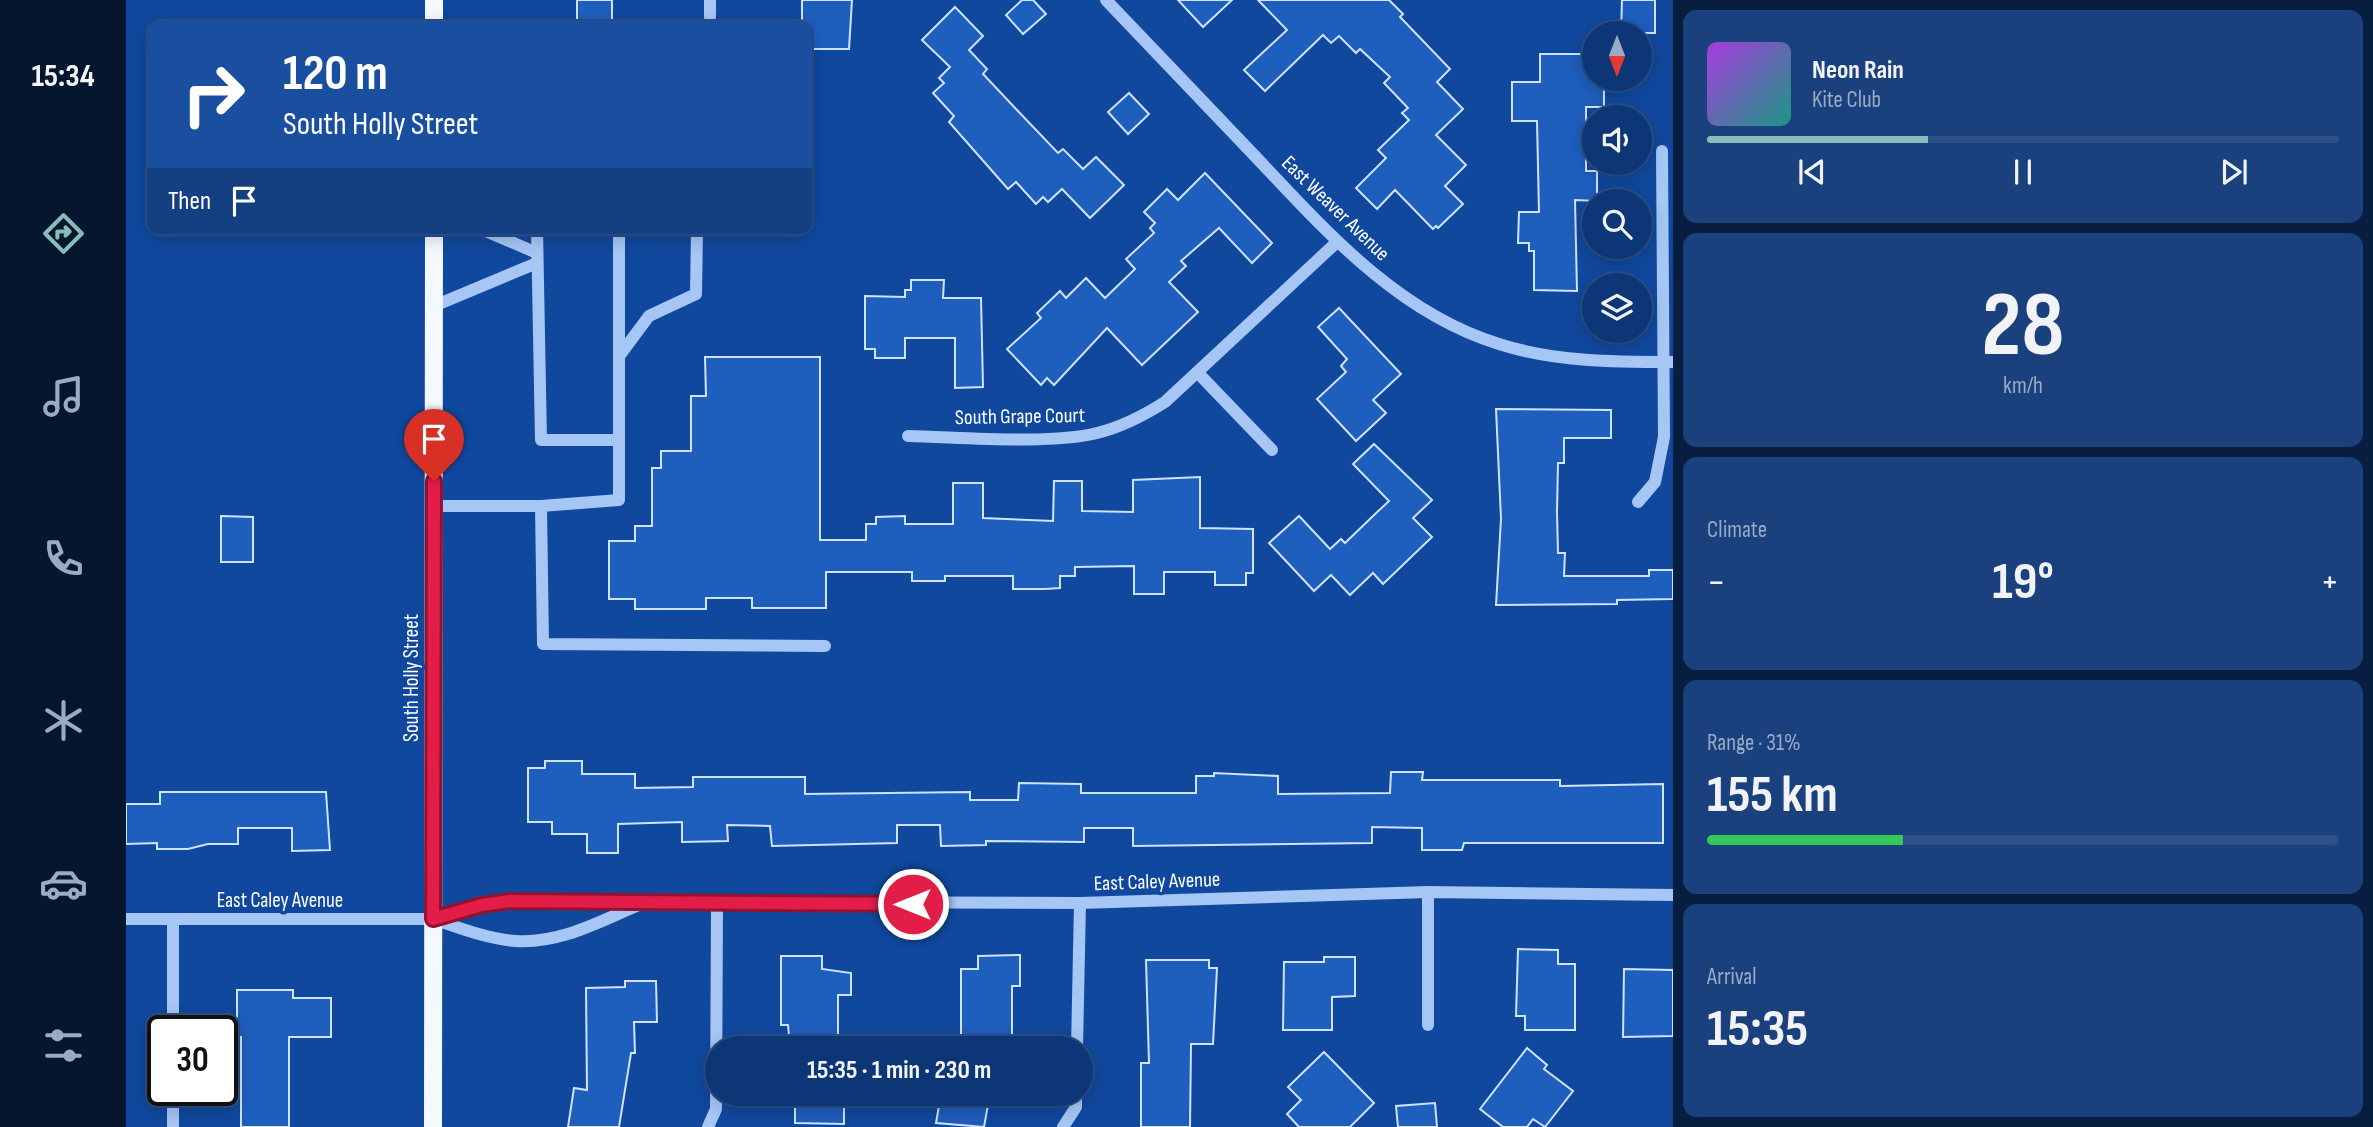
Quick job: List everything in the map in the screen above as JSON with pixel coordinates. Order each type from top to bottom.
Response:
[{"type":"main road","points":[[434,0],[434,21]]},
{"type":"main road","name":"South Holly Street","points":[[433,1127],[434,235]]},
{"type":"street","points":[[710,0],[710,17]]},
{"type":"street","name":"East Weaver Avenue","points":[[1107,0],[1337,242],[1402,296],[1464,331],[1499,344],[1583,360],[1669,362]]},
{"type":"street","points":[[1637,502],[1655,482],[1661,465],[1664,437],[1669,362],[1662,151]]},
{"type":"street","points":[[493,235],[537,258]]},
{"type":"street","points":[[537,235],[541,440],[619,440]]},
{"type":"street","points":[[433,506],[541,506],[619,500],[619,235]]},
{"type":"street","points":[[619,355],[649,316],[696,293],[698,235]]},
{"type":"street","name":"South Grape Court","points":[[908,436],[1042,438],[1095,434],[1135,421],[1166,402],[1337,242]]},
{"type":"street","points":[[434,306],[537,258]]},
{"type":"street","points":[[1198,373],[1272,450]]},
{"type":"street","points":[[541,506],[542,644],[824,646]]},
{"type":"street","points":[[1428,892],[1428,1025]]},
{"type":"street","name":"East Caley Avenue","points":[[126,919],[433,919],[482,905],[510,901],[717,904],[1080,903],[1428,892],[1673,895]]},
{"type":"street","name":"East Caley Avenue","points":[[433,919],[495,938],[544,940],[566,935],[643,903]]},
{"type":"street","points":[[1077,1036],[1080,903]]},
{"type":"street","points":[[708,1127],[716,1109],[717,904]]},
{"type":"street","points":[[173,919],[173,1015]]},
{"type":"street","points":[[173,1106],[173,1127]]},
{"type":"street","points":[[1063,1127],[1076,1106]]},
{"type":"building","points":[[577,0],[612,0],[612,21],[577,21]]},
{"type":"building","points":[[802,0],[852,0],[849,49],[812,49],[812,21],[802,21]]},
{"type":"building","points":[[1022,0],[1033,0],[1046,14],[1023,34],[1006,15]]},
{"type":"building","points":[[1178,0],[1232,0],[1203,27]]},
{"type":"building","points":[[1258,0],[1389,0],[1403,14],[1400,17],[1450,69],[1437,82],[1463,109],[1436,135],[1466,165],[1445,186],[1463,204],[1438,228],[1436,226],[1433,229],[1395,190],[1377,209],[1356,188],[1386,158],[1378,150],[1409,120],[1402,113],[1408,108],[1384,83],[1390,77],[1360,49],[1356,53],[1339,36],[1331,43],[1323,35],[1265,91],[1244,70],[1287,30]]},
{"type":"building","points":[[1622,0],[1655,0],[1655,33],[1652,33],[1652,21],[1621,21]]},
{"type":"building","points":[[955,7],[983,36],[969,50],[987,69],[983,74],[1016,109],[1058,153],[1063,149],[1083,169],[1096,157],[1124,185],[1090,218],[1062,189],[1048,202],[1043,197],[1036,204],[1016,182],[1008,189],[949,122],[954,116],[933,93],[944,83],[939,78],[950,67],[922,40]]},
{"type":"building","points":[[1540,54],[1582,54],[1582,91],[1604,91],[1604,105],[1582,105],[1582,175],[1597,175],[1597,189],[1582,189],[1582,200],[1575,200],[1577,291],[1534,290],[1534,251],[1529,251],[1529,243],[1518,243],[1519,212],[1539,212],[1537,121],[1512,121],[1512,82],[1540,82]]},
{"type":"building","points":[[1129,93],[1149,114],[1128,134],[1108,112]]},
{"type":"building","points":[[1205,173],[1272,243],[1252,263],[1219,228],[1181,261],[1186,266],[1169,282],[1198,312],[1142,365],[1107,328],[1054,385],[1047,378],[1041,385],[1007,349],[1041,318],[1037,313],[1060,291],[1066,298],[1086,278],[1105,298],[1135,269],[1126,259],[1154,233],[1150,228],[1155,223],[1144,212],[1167,189],[1178,200]]},
{"type":"building","points":[[911,280],[944,280],[943,298],[981,298],[983,387],[955,388],[955,338],[905,338],[905,358],[875,358],[875,349],[865,349],[865,296],[905,297],[905,290],[911,290]]},
{"type":"building","points":[[1339,308],[1401,374],[1373,400],[1386,413],[1356,441],[1317,399],[1346,372],[1341,366],[1347,359],[1318,327]]},
{"type":"building","points":[[705,357],[820,357],[820,540],[866,540],[866,524],[876,524],[876,517],[905,516],[905,524],[953,524],[953,483],[983,483],[983,518],[1053,521],[1054,481],[1082,481],[1082,511],[1133,512],[1133,480],[1200,477],[1200,528],[1253,529],[1253,573],[1246,573],[1246,585],[1215,585],[1215,572],[1164,572],[1164,594],[1134,594],[1134,566],[1075,567],[1075,576],[1060,576],[1060,588],[1045,589],[1013,589],[1013,576],[945,576],[945,581],[912,581],[912,572],[826,572],[826,608],[752,608],[752,598],[706,598],[706,609],[635,609],[635,599],[609,599],[609,541],[635,541],[635,526],[652,526],[652,468],[661,468],[661,451],[691,451],[691,396],[706,396]]},
{"type":"building","points":[[1496,409],[1611,410],[1611,438],[1564,438],[1564,463],[1558,463],[1557,512],[1558,553],[1565,553],[1564,576],[1649,576],[1649,570],[1673,570],[1673,599],[1617,600],[1617,604],[1496,605],[1501,519]]},
{"type":"building","points":[[1374,444],[1432,500],[1413,518],[1432,537],[1383,584],[1373,573],[1350,595],[1331,575],[1314,591],[1269,543],[1299,516],[1330,549],[1341,539],[1345,543],[1389,501],[1353,464]]},
{"type":"building","points":[[221,516],[253,517],[253,562],[221,562]]},
{"type":"building","points":[[545,761],[582,761],[582,774],[635,774],[635,788],[693,787],[693,777],[805,777],[805,794],[970,792],[970,800],[1018,800],[1019,783],[1081,784],[1081,793],[1196,793],[1196,776],[1214,776],[1214,773],[1278,776],[1278,794],[1390,793],[1391,772],[1423,772],[1422,780],[1560,780],[1560,786],[1663,784],[1663,843],[1464,843],[1462,850],[1422,850],[1422,828],[1372,827],[1372,843],[1133,846],[1133,828],[1084,828],[1084,842],[986,841],[986,845],[941,846],[940,825],[897,825],[897,843],[772,846],[770,826],[727,825],[728,841],[682,842],[682,822],[618,824],[618,853],[587,853],[587,834],[552,834],[552,822],[528,822],[528,768],[545,768]]},
{"type":"building","points":[[160,792],[326,792],[330,850],[292,851],[292,828],[238,828],[238,844],[208,844],[188,849],[157,849],[157,843],[126,844],[126,804],[160,804]]},
{"type":"building","points":[[1518,949],[1558,950],[1558,964],[1575,964],[1575,1030],[1525,1030],[1525,1016],[1516,1016]]},
{"type":"building","points":[[1020,955],[1020,986],[1012,986],[1012,1036],[961,1036],[961,969],[978,969],[978,956]]},
{"type":"building","points":[[781,956],[822,956],[822,969],[851,973],[851,995],[838,995],[838,1036],[789,1036],[788,1025],[781,1025]]},
{"type":"building","points":[[1324,957],[1355,957],[1355,996],[1332,997],[1332,1030],[1283,1030],[1284,962],[1324,962]]},
{"type":"building","points":[[1146,960],[1209,960],[1209,968],[1217,968],[1213,1044],[1191,1044],[1190,1127],[1141,1127],[1141,1063],[1149,1063]]},
{"type":"building","points":[[1624,969],[1673,970],[1673,1036],[1623,1037]]},
{"type":"building","points":[[625,981],[656,981],[657,1022],[634,1022],[635,1053],[631,1053],[619,1127],[568,1127],[574,1088],[587,1090],[586,988],[625,987]]},
{"type":"building","points":[[237,990],[293,990],[293,998],[331,998],[331,1037],[289,1037],[289,1127],[241,1127],[241,1037],[238,1037]]},
{"type":"building","points":[[1527,1048],[1547,1065],[1544,1069],[1573,1091],[1545,1127],[1533,1119],[1527,1127],[1503,1127],[1480,1109]]},
{"type":"building","points":[[1324,1052],[1374,1103],[1350,1127],[1299,1127],[1287,1114],[1301,1100],[1288,1087]]},
{"type":"building","points":[[1435,1103],[1437,1127],[1398,1127],[1396,1106]]},
{"type":"building","points":[[795,1106],[844,1106],[844,1124],[795,1123]]},
{"type":"building","points":[[939,1106],[988,1106],[984,1127],[936,1123]]},
{"type":"route","points":[[434,481],[433,919],[482,905],[510,901],[913,904]]}]
